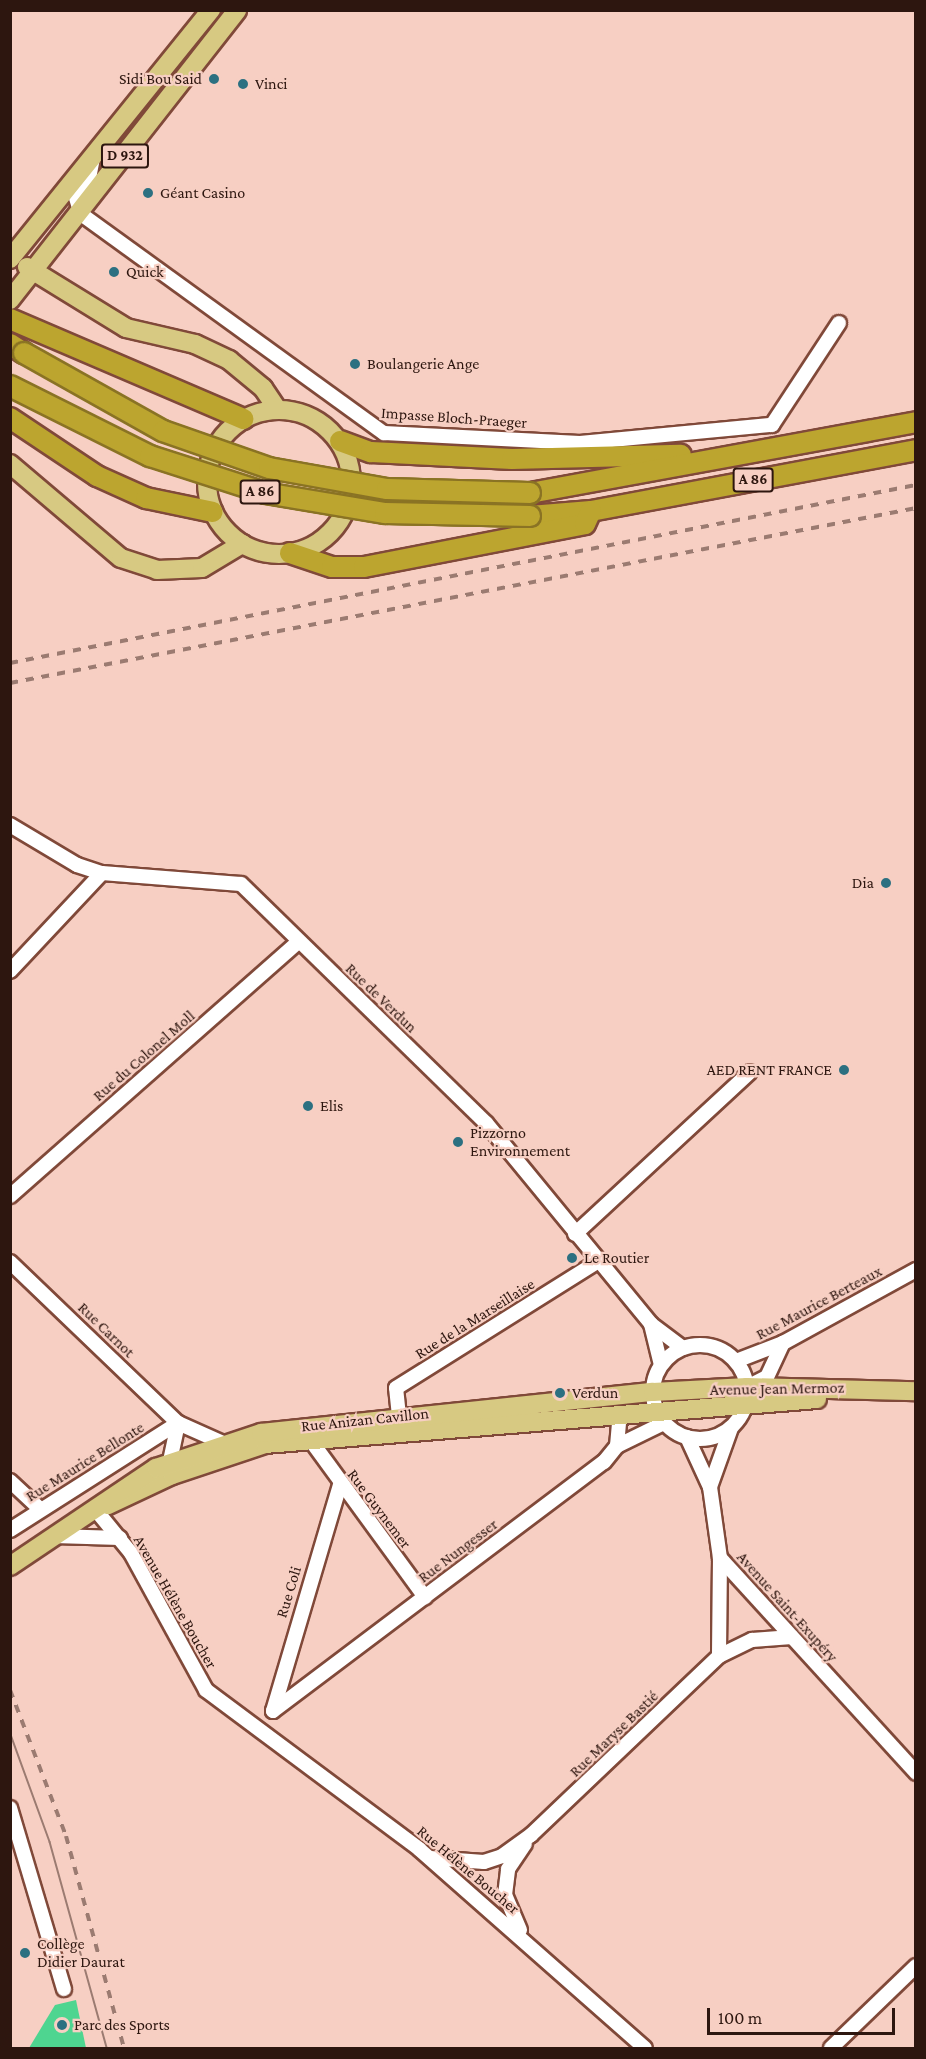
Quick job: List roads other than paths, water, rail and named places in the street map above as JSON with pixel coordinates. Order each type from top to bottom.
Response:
[{"type":"highway","points":[[10,319],[60,343],[243,418]]},
{"type":"highway","name":"A 86","points":[[10,344],[163,431],[269,468],[387,489],[530,493],[915,422]]},
{"type":"highway","name":"A 86","points":[[10,386],[150,456],[265,493],[385,513],[530,516],[591,511],[915,450]]},
{"type":"highway","points":[[12,419],[97,476],[146,498],[213,512]]},
{"type":"highway","points":[[340,441],[371,452],[513,459],[687,455],[695,463]]},
{"type":"highway","points":[[290,554],[332,567],[363,567],[585,524],[591,511]]},
{"type":"main road","name":"D 932","points":[[10,259],[211,10]]},
{"type":"main road","name":"D 932","points":[[10,300],[81,214],[237,10]]},
{"type":"main road","points":[[10,265],[36,269],[126,328],[195,344],[230,360],[263,388],[277,409]]},
{"type":"main road","points":[[277,409],[316,420],[340,441],[350,470],[349,501],[328,536],[290,554],[242,544],[213,512],[207,470],[214,449],[243,418],[277,409]]},
{"type":"main road","points":[[10,464],[121,558],[157,570],[202,568],[242,544]]},
{"type":"main road","name":"Avenue Jean Mermoz","points":[[658,1408],[746,1396],[909,1391]]},
{"type":"main road","name":"Rue Anizan Cavillon","points":[[10,1566],[170,1461],[223,1443],[294,1428],[399,1416],[658,1408]]},
{"type":"main road","name":"Rue Anizan Cavillon","points":[[95,1509],[228,1454],[309,1438],[658,1408]]},
{"type":"street","points":[[81,214],[76,198],[88,184],[93,158]]},
{"type":"street","name":"Impasse Bloch-Praeger","points":[[81,214],[384,433],[590,443],[771,425],[839,323]]},
{"type":"street","name":"Rue de Verdun","points":[[10,825],[77,865],[102,873],[241,884],[486,1123],[574,1234],[651,1324],[683,1348]]},
{"type":"street","points":[[10,971],[102,873]]},
{"type":"street","name":"Rue du Colonel Moll","points":[[10,1196],[299,941]]},
{"type":"street","points":[[574,1234],[750,1072]]},
{"type":"street","name":"Rue Carnot","points":[[10,1262],[178,1423],[223,1443]]},
{"type":"street","name":"Rue de la Marseillaise","points":[[399,1416],[396,1388],[597,1262]]},
{"type":"street","name":"Rue Maurice Berteaux","points":[[736,1361],[783,1343],[915,1270]]},
{"type":"street","name":"Rue de Verdun","points":[[651,1324],[661,1365]]},
{"type":"street","points":[[710,1486],[731,1428],[746,1396],[767,1377],[783,1343]]},
{"type":"street","points":[[731,1428],[710,1437],[687,1437],[658,1408],[661,1365],[683,1348],[711,1346],[736,1361],[746,1396]]},
{"type":"street","name":"Rue Nungesser","points":[[273,1711],[604,1462],[617,1446],[658,1408]]},
{"type":"street","points":[[617,1446],[620,1413]]},
{"type":"street","points":[[170,1461],[178,1423]]},
{"type":"street","name":"Rue Maurice Bellonte","points":[[10,1530],[178,1423]]},
{"type":"street","name":"Avenue Saint-Exupéry","points":[[687,1437],[710,1486],[720,1558],[915,1773]]},
{"type":"street","name":"Rue Guynemer","points":[[309,1438],[340,1485],[425,1597]]},
{"type":"street","points":[[10,1482],[41,1510]]},
{"type":"street","name":"Rue Coli","points":[[273,1711],[340,1485]]},
{"type":"street","name":"Avenue Hélène Boucher","points":[[95,1509],[120,1538],[206,1690],[259,1728]]},
{"type":"street","points":[[54,1536],[120,1538]]},
{"type":"street","points":[[719,1656],[720,1558]]},
{"type":"street","name":"Rue Maryse Bastié","points":[[532,1947],[509,1914],[505,1895],[508,1869],[531,1835],[719,1656],[752,1640],[792,1637]]},
{"type":"street","name":"Rue Hélène Boucher","points":[[259,1728],[430,1858],[645,2049]]},
{"type":"street","points":[[10,1809],[64,1989]]},
{"type":"street","name":"Rue Maryse Bastié","points":[[430,1858],[484,1862],[531,1835]]},
{"type":"street","points":[[831,2049],[915,1966]]},
{"type":"tram line","points":[[10,1732],[50,1842],[107,2048]]},
{"type":"railway","points":[[10,663],[916,485]]},
{"type":"railway","points":[[10,683],[916,508]]},
{"type":"railway","points":[[10,1690],[66,1836],[124,2048]]},
{"type":"place","name":"Sidi Bou Said","points":[[214,79]]},
{"type":"place","name":"Vinci","points":[[243,84]]},
{"type":"place","name":"Géant Casino","points":[[148,193]]},
{"type":"place","name":"Quick","points":[[114,272]]},
{"type":"place","name":"Boulangerie Ange","points":[[355,364]]},
{"type":"place","name":"Dia","points":[[886,883]]},
{"type":"place","name":"AED RENT FRANCE","points":[[844,1070]]},
{"type":"place","name":"Elis","points":[[308,1106]]},
{"type":"place","name":"Pizzorno Environnement","points":[[458,1142]]},
{"type":"place","name":"Le Routier","points":[[572,1258]]},
{"type":"place","name":"Verdun","points":[[560,1393]]},
{"type":"place","name":"Collège Didier Daurat","points":[[25,1953]]},
{"type":"place","name":"Parc des Sports","points":[[62,2025]]}]
